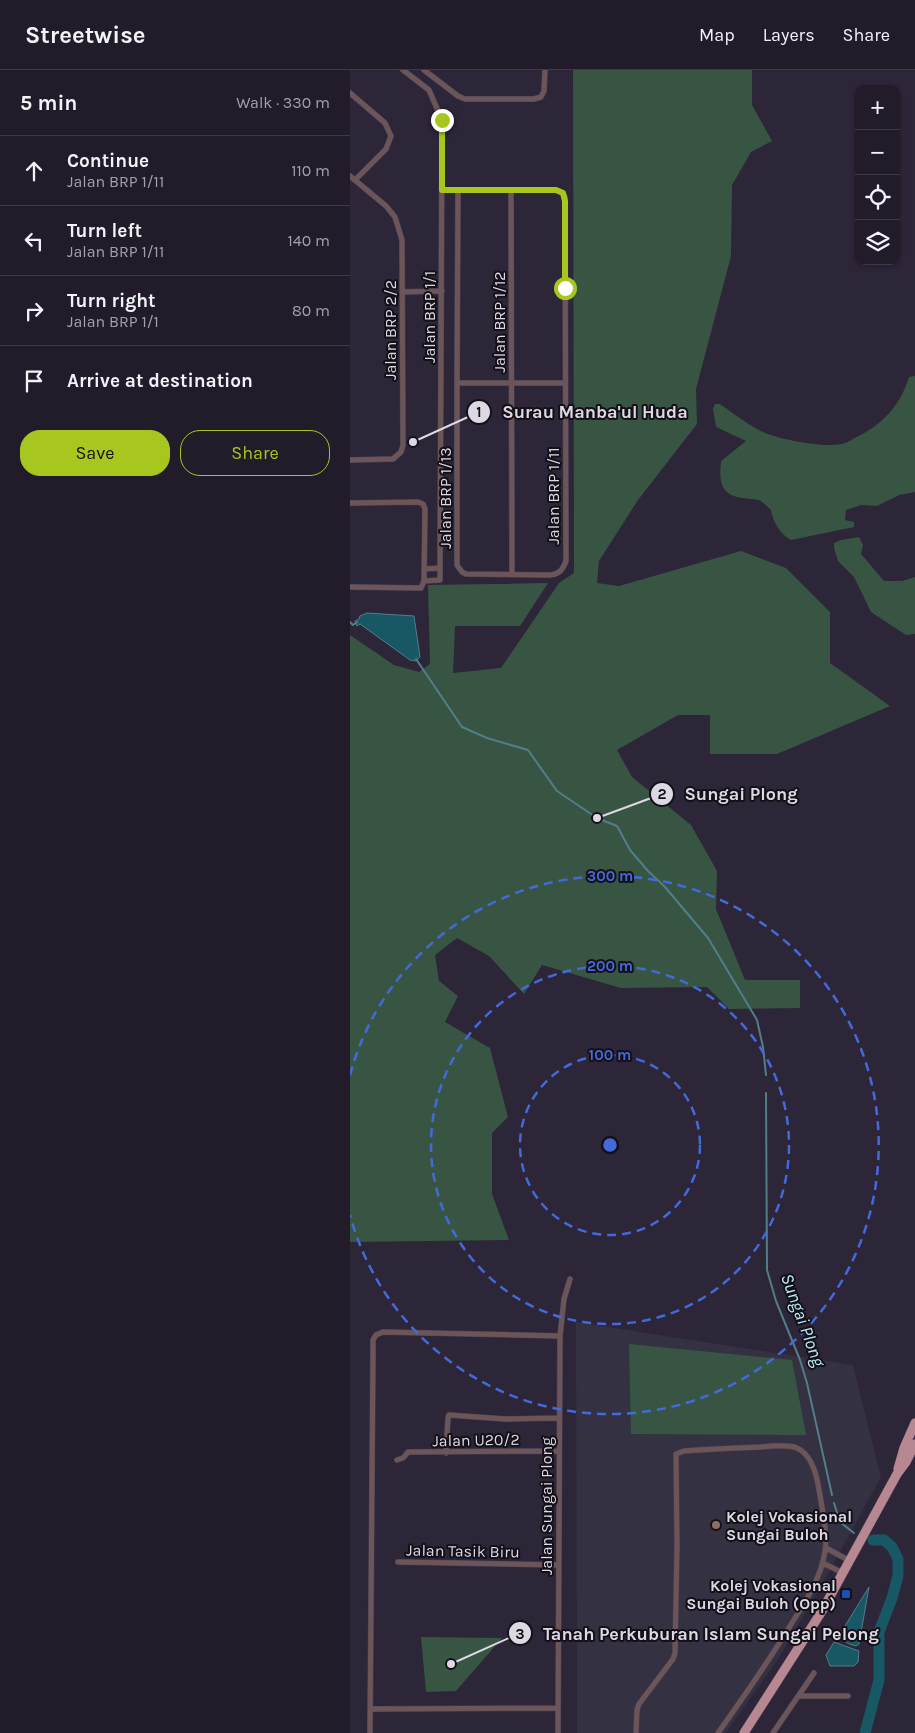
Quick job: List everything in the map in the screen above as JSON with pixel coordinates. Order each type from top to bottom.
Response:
[{"type":"highway","points":[[897,1474],[904,1448],[915,1423]]},
{"type":"highway","points":[[904,1448],[915,1430]]},
{"type":"highway","points":[[744,1733],[822,1611],[915,1444]]},
{"type":"street","name":"Jalan BRP 1/1","points":[[403,70],[429,90],[442,120],[440,580],[424,581]]},
{"type":"street","points":[[424,70],[458,96],[465,99],[534,99],[541,97],[544,91],[545,70]]},
{"type":"street","points":[[350,93],[385,123],[391,136],[386,149],[352,178]]},
{"type":"street","name":"Jalan BRP 2/2","points":[[350,460],[393,458],[401,452],[403,445],[403,247],[395,217],[386,206],[352,178]]},
{"type":"street","name":"Jalan BRP 1/11","points":[[442,190],[556,190],[563,193],[565,197],[566,561],[564,567],[557,574],[550,575],[466,574],[462,572],[458,565]]},
{"type":"street","name":"Jalan BRP 1/13","points":[[458,190],[456,383],[458,565]]},
{"type":"street","name":"Jalan BRP 1/12","points":[[511,190],[512,574]]},
{"type":"street","points":[[402,292],[442,291]]},
{"type":"street","points":[[456,383],[565,384]]},
{"type":"street","points":[[350,503],[418,502],[423,504],[425,509],[424,581],[420,588],[350,587]]},
{"type":"street","points":[[424,569],[440,568]]},
{"type":"street","name":"Jalan Sungai Plong","points":[[558,1733],[560,1336],[564,1299],[570,1279]]},
{"type":"street","points":[[370,1733],[373,1340],[376,1335],[383,1332],[560,1336]]},
{"type":"street","points":[[446,1453],[448,1418],[450,1415],[505,1419],[559,1418]]},
{"type":"street","points":[[636,1733],[639,1704],[673,1659],[675,1653],[676,1454],[684,1451],[731,1448],[783,1446],[796,1448],[806,1454],[816,1477],[826,1548],[823,1563],[816,1582],[776,1650],[718,1733]]},
{"type":"street","name":"Jalan U20/2","points":[[396,1460],[403,1458],[408,1452],[559,1451]]},
{"type":"street","points":[[826,1548],[850,1561]]},
{"type":"street","name":"Jalan Tasik Biru","points":[[398,1562],[558,1565]]},
{"type":"street","points":[[823,1563],[843,1573]]},
{"type":"street","points":[[773,1733],[814,1673]]},
{"type":"street","points":[[798,1696],[848,1696]]},
{"type":"street","points":[[371,1709],[558,1708]]},
{"type":"shaded area","points":[[573,70],[752,70],[752,105],[772,141],[751,152],[732,185],[731,256],[696,389],[697,424],[638,500],[599,561],[597,583],[619,586],[741,551],[786,568],[830,612],[830,663],[890,706],[777,754],[710,754],[710,715],[678,715],[617,750],[632,777],[691,825],[717,871],[716,909],[745,980],[800,980],[800,1008],[729,1009],[707,987],[621,988],[542,965],[524,994],[489,956],[457,938],[435,955],[439,981],[458,996],[445,1022],[490,1048],[508,1117],[492,1133],[492,1194],[509,1240],[350,1242],[350,635],[394,665],[419,672],[430,664],[428,585],[548,583],[520,626],[455,626],[453,673],[501,668],[559,583],[574,573]]},
{"type":"shaded area","points":[[915,376],[915,492],[899,495],[877,506],[861,505],[846,510],[845,520],[854,522],[854,527],[791,540],[780,531],[773,519],[771,510],[764,503],[759,500],[735,496],[725,490],[720,475],[721,461],[746,441],[716,427],[713,409],[715,404],[720,404],[742,420],[773,436],[805,443],[837,445],[859,436],[884,419],[901,396],[909,377]]},
{"type":"shaded area","points":[[859,537],[863,545],[861,554],[884,581],[902,581],[915,577],[915,634],[906,635],[871,612],[854,577],[838,561],[834,543]]},
{"type":"shaded area","points":[[367,613],[414,616],[420,657],[416,661],[410,660],[360,624],[357,626],[355,621]]},
{"type":"shaded area","name":"Kolej Vokasional Sungai Buloh","points":[[576,1322],[853,1365],[881,1477],[780,1656],[726,1733],[577,1733]]},
{"type":"shaded area","points":[[629,1344],[792,1360],[806,1435],[631,1434]]},
{"type":"shaded area","points":[[869,1587],[859,1644],[856,1646],[844,1641],[840,1634]]},
{"type":"shaded area","points":[[421,1637],[502,1638],[456,1691],[426,1692]]},
{"type":"shaded area","points":[[834,1642],[859,1651],[858,1662],[854,1666],[830,1666],[826,1655]]},
{"type":"waterway","name":"Sungai Plong","points":[[350,622],[353,625],[357,622]]},
{"type":"waterway","name":"Sungai Plong","points":[[416,659],[462,727],[487,738],[528,750],[557,791],[597,818],[617,826],[630,850],[665,887],[708,938],[757,1020],[763,1047],[766,1075]]},
{"type":"waterway","name":"Sungai Plong","points":[[766,1093],[767,1270],[776,1301],[800,1360],[807,1383],[832,1495]]},
{"type":"waterway","name":"Sungai Plong","points":[[834,1503],[840,1522],[854,1533]]},
{"type":"waterway","name":"Sungai Plong","points":[[865,1733],[879,1680],[879,1632],[898,1576],[898,1559],[892,1547],[884,1540],[873,1540]]},
{"type":"place","name":"Surau Manba'ul Huda","points":[[413,442]]},
{"type":"place","name":"Sungai Plong","points":[[597,818]]},
{"type":"place","name":"Kolej Vokasional Sungai Buloh","points":[[716,1525]]},
{"type":"place","name":"Kolej Vokasional Sungai Buloh (Opp)","points":[[846,1594]]},
{"type":"place","name":"Tanah Perkuburan Islam Sungai Pelong","points":[[451,1664]]},
{"type":"route","points":[[442,120],[442,190],[556,190],[563,193],[565,197],[565,288]]}]
